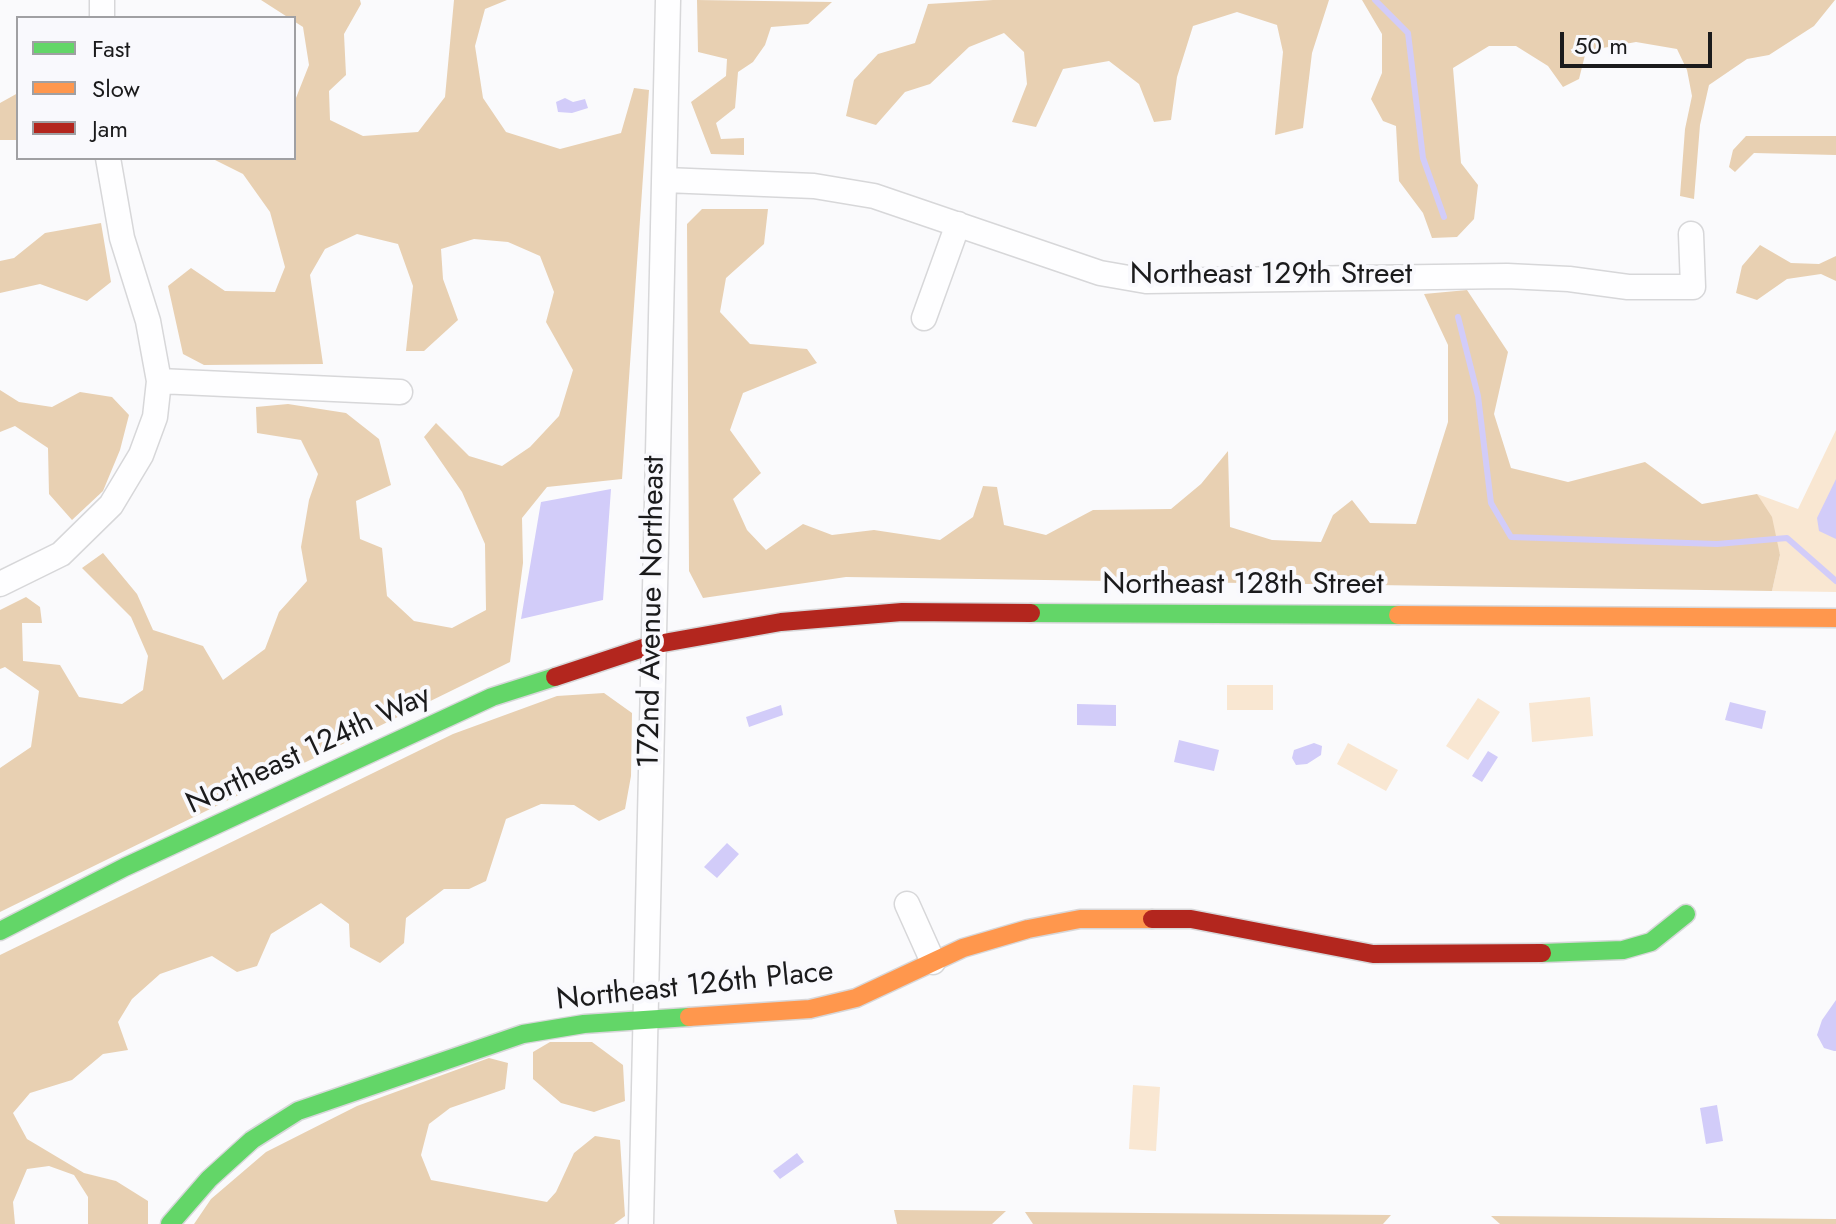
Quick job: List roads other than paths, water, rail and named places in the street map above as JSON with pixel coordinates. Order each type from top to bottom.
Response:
[{"type":"street","name":"172nd Avenue Northeast","points":[[641,1224],[668,0]]},
{"type":"street","points":[[0,584],[61,554],[111,505],[141,455],[155,417],[159,381],[148,321],[122,238],[108,160]]},
{"type":"street","name":"Northeast 129th Street","points":[[665,180],[814,186],[874,196],[1100,273],[1146,281],[1507,276],[1569,279],[1628,287],[1693,287],[1691,234]]},
{"type":"street","points":[[924,318],[958,224]]},
{"type":"street","points":[[159,381],[400,392]]},
{"type":"street","name":"Northeast 128th Street","points":[[652,645],[781,622],[902,612],[1836,618]]},
{"type":"street","name":"Northeast 124th Way","points":[[0,931],[125,867],[492,697],[652,645]]},
{"type":"street","points":[[907,904],[933,962]]},
{"type":"street","name":"Northeast 126th Place","points":[[170,1224],[209,1179],[252,1140],[298,1111],[523,1034],[645,1019],[810,1009],[856,998],[963,948],[1028,929],[1080,919],[1191,919],[1373,954],[1443,956],[1623,950],[1651,942],[1686,914]]},
{"type":"waterway","points":[[1375,0],[1408,33],[1423,158],[1444,217]]},
{"type":"waterway","points":[[1458,317],[1478,396],[1491,503],[1511,537],[1717,544],[1787,538],[1836,581]]}]
